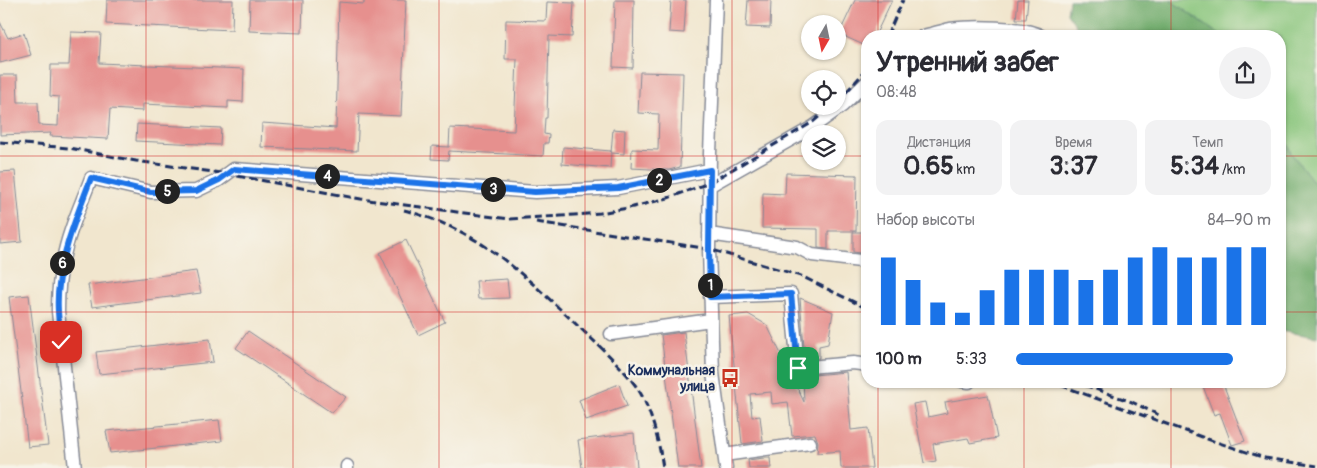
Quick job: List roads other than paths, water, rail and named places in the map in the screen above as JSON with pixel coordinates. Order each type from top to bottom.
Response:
[{"type":"street","points":[[716,0],[709,186],[710,297],[713,373],[726,468]]},
{"type":"street","points":[[947,30],[985,28],[1013,30]]},
{"type":"street","points":[[709,186],[813,127],[842,106],[861,88]]},
{"type":"street","points":[[75,468],[58,311],[58,286],[67,245],[91,178],[151,192],[196,191],[219,180],[234,169],[535,192],[618,188],[710,170]]},
{"type":"street","points":[[709,234],[797,247],[812,255],[861,261]]},
{"type":"street","points":[[710,297],[791,294],[798,368],[853,363],[861,364]]},
{"type":"street","points":[[612,334],[711,320]]},
{"type":"street","points":[[724,455],[810,443]]},
{"type":"railway","points":[[890,30],[903,0]]},
{"type":"railway","points":[[846,92],[861,76]]},
{"type":"railway","points":[[0,142],[69,148],[136,161],[227,174],[361,199],[509,219],[600,213],[668,198],[709,183],[813,122],[821,115]]},
{"type":"railway","points":[[404,210],[451,227],[491,250],[529,281],[606,352],[633,382],[645,402],[656,435],[663,468]]},
{"type":"railway","points":[[536,222],[709,249],[801,276],[861,306]]},
{"type":"railway","points":[[1068,388],[1265,458],[1317,466]]},
{"type":"railway","points":[[1093,388],[1132,402],[1161,416]]},
{"type":"place","name":"Коммунальная улица","points":[[730,378]]}]
